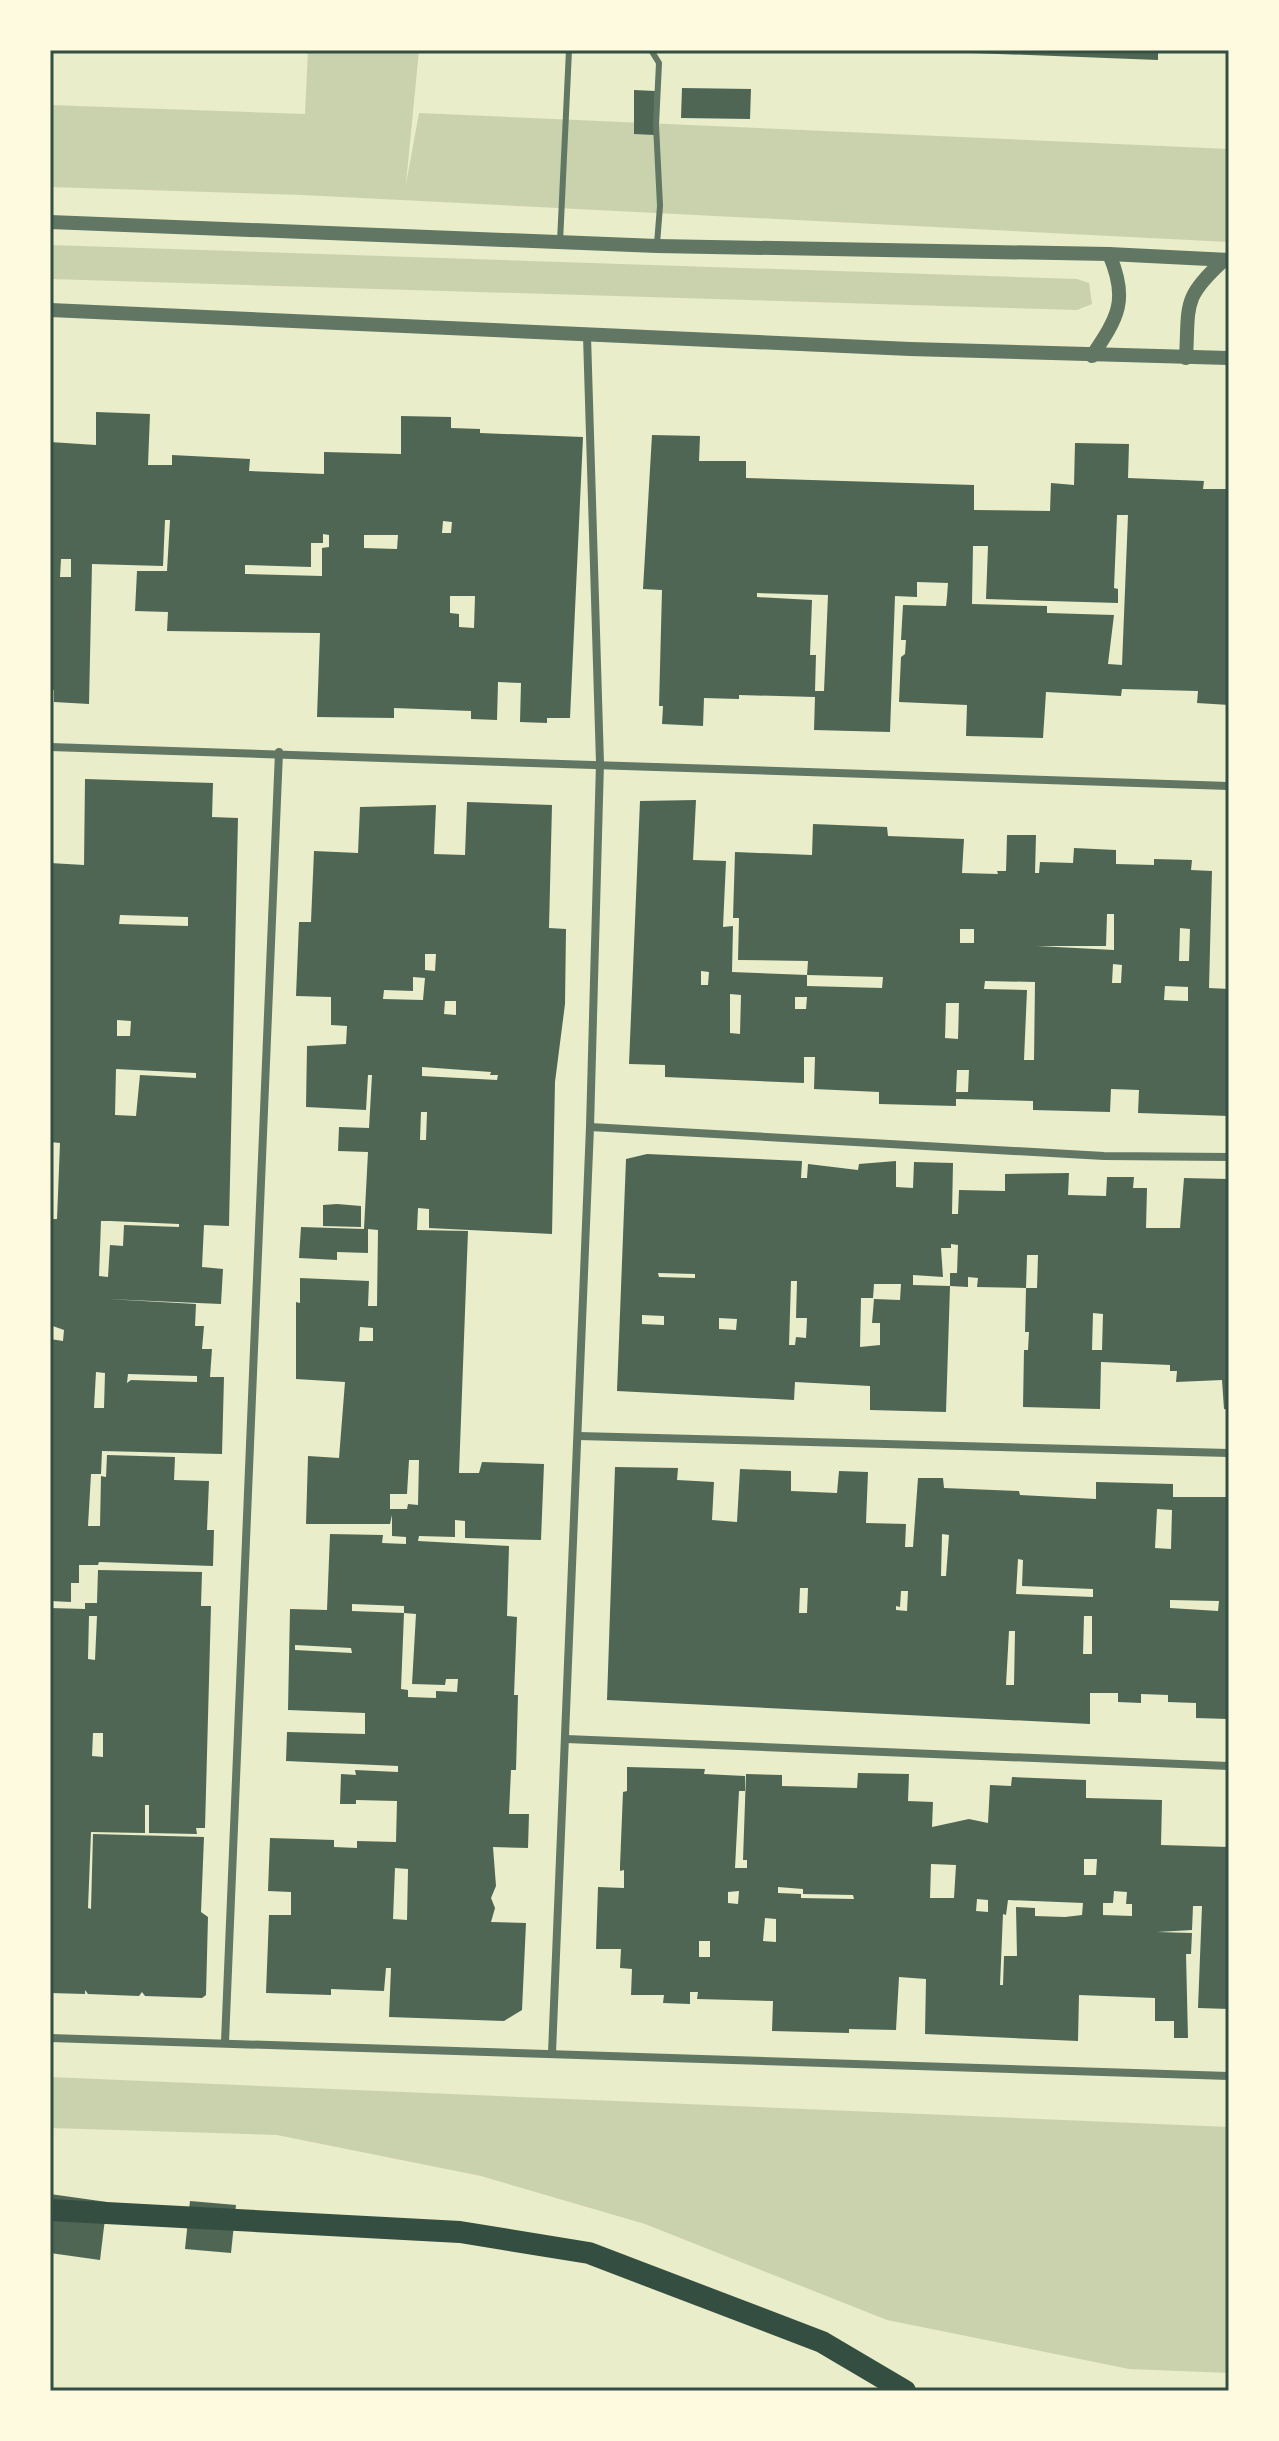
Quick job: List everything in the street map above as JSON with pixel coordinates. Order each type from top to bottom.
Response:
[{"type":"highway","points":[[50,2210],[460,2232],[589,2253],[822,2342],[905,2391]]},
{"type":"street","points":[[50,222],[657,246],[1109,254],[1226,260]]},
{"type":"street","points":[[1092,356],[1114,322],[1119,306],[1121,281],[1109,254]]},
{"type":"street","points":[[1186,358],[1188,302],[1198,283],[1226,260]]},
{"type":"street","points":[[50,310],[587,336],[1092,356],[1229,358]]},
{"type":"street","points":[[552,2053],[590,1127],[600,763],[587,336]]},
{"type":"street","points":[[50,747],[279,752],[1229,786]]},
{"type":"street","points":[[225,2042],[279,752]]},
{"type":"street","points":[[590,1127],[1104,1156],[1229,1157]]},
{"type":"street","points":[[578,1436],[1229,1453]]},
{"type":"street","points":[[566,1739],[1229,1766]]},
{"type":"street","points":[[50,2038],[1229,2076]]},
{"type":"lane","points":[[560,242],[569,50]]},
{"type":"lane","points":[[651,50],[659,63],[657,246]]},
{"type":"green space","points":[[308,50],[419,50],[406,184],[419,113],[1229,149],[1229,242],[302,195],[50,187],[50,105],[305,114]]},
{"type":"green space","points":[[50,245],[1077,279],[1089,283],[1092,304],[1077,310],[50,279]]},
{"type":"green space","points":[[50,2077],[1229,2127],[1229,2373],[1129,2369],[887,2320],[645,2224],[481,2176],[277,2135],[50,2128]]},
{"type":"building","points":[[895,50],[1158,50],[1158,60]]},
{"type":"building","points":[[682,88],[751,89],[750,119],[681,118]]},
{"type":"building","points":[[634,90],[655,91],[654,135],[634,134]]},
{"type":"building","points":[[96,412],[150,414],[148,465],[172,465],[172,455],[250,459],[249,471],[324,474],[324,452],[401,454],[401,416],[451,417],[451,428],[480,429],[480,433],[583,437],[570,718],[547,718],[547,723],[520,722],[521,683],[498,682],[497,720],[471,719],[471,711],[394,708],[394,718],[317,717],[320,633],[167,631],[168,612],[135,611],[137,571],[167,571],[170,520],[165,520],[163,566],[92,564],[89,704],[54,702],[54,690],[50,690],[50,442],[96,445]],"holes":[[[443,521],[452,522],[451,533],[442,533]],[[323,534],[329,535],[329,547],[322,548],[322,576],[245,574],[245,565],[311,567],[311,543],[323,543]],[[364,535],[398,535],[397,549],[364,548]],[[61,559],[71,559],[71,577],[60,577]],[[450,596],[475,596],[474,628],[459,627],[459,614],[450,613]]]},
{"type":"building","points":[[652,435],[700,436],[699,461],[746,461],[746,478],[974,485],[974,510],[1050,511],[1051,483],[1074,485],[1075,443],[1129,444],[1128,478],[1204,481],[1203,489],[1229,489],[1229,705],[1197,703],[1198,691],[1122,689],[1121,696],[1046,692],[1043,738],[966,736],[967,705],[899,702],[901,657],[905,654],[906,640],[901,640],[903,605],[946,606],[948,583],[917,582],[917,597],[895,596],[890,732],[814,730],[815,697],[739,695],[739,699],[704,698],[703,726],[662,724],[663,706],[659,706],[662,590],[643,589]],"holes":[[[1117,515],[1128,515],[1122,665],[1108,664],[1114,615],[1047,613],[1047,606],[972,604],[973,546],[988,546],[986,599],[1118,603],[1118,589],[1114,588]],[[757,593],[828,595],[824,691],[815,691],[816,655],[810,655],[812,600],[757,597]]]},
{"type":"building","points":[[85,779],[213,783],[212,817],[238,818],[229,1226],[204,1225],[202,1267],[223,1269],[221,1304],[107,1299],[196,1304],[195,1326],[204,1326],[202,1349],[212,1349],[210,1377],[224,1377],[222,1454],[102,1451],[101,1474],[91,1474],[88,1526],[100,1526],[101,1476],[106,1477],[107,1455],[175,1457],[174,1480],[209,1481],[207,1530],[214,1530],[213,1566],[99,1562],[98,1565],[79,1565],[79,1583],[71,1583],[71,1602],[50,1601],[50,1339],[63,1341],[64,1330],[50,1325],[50,1219],[57,1219],[60,1143],[50,1142],[50,863],[84,865]],"holes":[[[120,915],[188,917],[188,926],[119,924]],[[117,1020],[131,1021],[130,1036],[117,1036]],[[116,1069],[196,1073],[196,1078],[140,1075],[136,1116],[115,1115]],[[101,1221],[179,1224],[179,1227],[124,1225],[123,1246],[110,1245],[108,1277],[99,1276]],[[96,1372],[105,1373],[104,1408],[94,1408]],[[128,1374],[197,1376],[197,1382],[131,1380],[127,1383]]]},
{"type":"building","points":[[696,800],[693,860],[726,861],[723,927],[733,926],[732,972],[807,975],[808,961],[738,960],[739,918],[733,918],[735,852],[812,855],[813,824],[887,827],[888,836],[964,839],[962,873],[998,874],[997,871],[1006,871],[1007,835],[1036,835],[1035,873],[1039,873],[1040,862],[1073,863],[1074,848],[1116,850],[1116,864],[1154,865],[1154,859],[1192,860],[1191,870],[1212,871],[1209,988],[1229,989],[1229,1116],[1138,1113],[1139,1090],[1111,1089],[1110,1112],[1033,1110],[1033,1101],[956,1099],[956,1106],[879,1104],[879,1092],[814,1089],[815,1057],[804,1057],[804,1083],[665,1077],[665,1065],[629,1064],[640,801]],"holes":[[[1107,914],[1114,914],[1114,950],[1037,946],[1106,946]],[[1180,928],[1190,929],[1189,961],[1179,961]],[[960,929],[974,929],[974,943],[960,943]],[[1113,964],[1122,965],[1121,983],[1112,983]],[[701,971],[709,972],[708,985],[701,985]],[[807,975],[883,977],[882,988],[807,986]],[[985,981],[1035,982],[1034,1060],[1024,1060],[1027,990],[984,989]],[[1165,986],[1188,987],[1188,1001],[1164,1000]],[[730,994],[741,995],[740,1034],[730,1033]],[[795,997],[807,997],[806,1009],[795,1009]],[[946,1003],[959,1003],[958,1039],[945,1038]],[[957,1070],[969,1070],[968,1092],[956,1092]]]},
{"type":"building","points":[[467,802],[552,805],[549,928],[566,929],[565,1004],[555,1082],[552,1234],[429,1228],[429,1209],[418,1208],[417,1230],[468,1231],[459,1473],[479,1473],[482,1462],[544,1464],[541,1540],[465,1538],[465,1521],[455,1520],[455,1537],[419,1536],[418,1541],[509,1546],[507,1616],[517,1617],[514,1695],[518,1695],[516,1770],[511,1770],[509,1814],[529,1814],[528,1848],[493,1847],[496,1886],[491,1898],[495,1908],[491,1922],[526,1923],[522,2010],[504,2021],[389,2017],[391,1968],[386,1968],[384,1991],[331,1989],[331,1995],[266,1993],[269,1915],[291,1915],[291,1892],[268,1891],[270,1838],[334,1840],[334,1847],[357,1848],[357,1841],[396,1842],[397,1801],[356,1800],[356,1804],[340,1804],[341,1774],[356,1775],[355,1770],[398,1772],[398,1766],[286,1761],[287,1732],[365,1734],[365,1713],[288,1710],[290,1609],[327,1610],[330,1534],[383,1535],[382,1543],[406,1544],[406,1537],[392,1536],[392,1515],[390,1524],[306,1524],[308,1456],[339,1458],[345,1382],[296,1379],[296,1302],[300,1303],[300,1278],[369,1281],[368,1306],[377,1306],[378,1230],[368,1229],[368,1253],[337,1252],[337,1260],[299,1258],[301,1227],[364,1229],[368,1152],[338,1151],[339,1127],[369,1128],[372,1075],[368,1075],[366,1110],[306,1107],[307,1046],[346,1044],[347,1026],[331,1025],[331,997],[296,996],[299,922],[311,922],[314,851],[358,853],[360,807],[436,805],[434,854],[465,855]],"holes":[[[425,954],[436,954],[435,971],[425,970]],[[413,977],[425,978],[423,1000],[383,999],[384,990],[413,991]],[[445,1001],[456,1001],[456,1015],[444,1014]],[[422,1067],[491,1072],[490,1075],[498,1075],[497,1080],[422,1076]],[[421,1112],[427,1112],[426,1140],[420,1140]],[[360,1327],[373,1328],[373,1341],[359,1341]],[[409,1460],[419,1460],[418,1505],[408,1504],[407,1509],[390,1509],[390,1494],[407,1494]],[[352,1604],[404,1606],[404,1613],[352,1611]],[[404,1613],[416,1614],[412,1684],[445,1685],[446,1679],[458,1679],[457,1692],[436,1691],[436,1698],[408,1697],[408,1690],[401,1689]],[[295,1645],[351,1648],[352,1653],[295,1650]],[[395,1868],[408,1869],[407,1920],[393,1919]]]},
{"type":"building","points":[[647,1154],[802,1161],[801,1178],[807,1178],[808,1164],[858,1170],[859,1164],[896,1161],[896,1187],[913,1188],[914,1162],[953,1163],[952,1214],[958,1214],[959,1190],[1005,1191],[1005,1174],[1069,1173],[1068,1195],[1106,1196],[1107,1177],[1134,1177],[1133,1188],[1147,1188],[1146,1228],[1180,1228],[1184,1178],[1229,1179],[1229,1410],[1224,1409],[1222,1380],[1176,1382],[1177,1371],[1170,1371],[1170,1365],[1101,1362],[1100,1409],[1023,1407],[1024,1350],[1028,1350],[1029,1332],[1025,1332],[1026,1288],[977,1287],[978,1278],[968,1277],[968,1287],[950,1286],[946,1412],[870,1410],[870,1386],[795,1382],[794,1400],[617,1391],[626,1159]],"holes":[[[958,1245],[957,1273],[950,1273],[950,1286],[913,1285],[913,1275],[943,1277],[941,1248]],[[1027,1255],[1038,1255],[1037,1288],[1026,1288]],[[658,1273],[695,1274],[695,1278],[659,1277]],[[791,1281],[797,1281],[796,1318],[807,1318],[806,1338],[796,1337],[795,1345],[789,1345]],[[874,1284],[901,1284],[900,1300],[874,1299],[872,1323],[880,1323],[880,1345],[860,1347],[861,1298],[873,1298]],[[1093,1313],[1103,1314],[1102,1350],[1092,1350]],[[642,1315],[664,1316],[664,1325],[642,1324]],[[719,1318],[737,1319],[736,1330],[719,1329]]]},
{"type":"building","points":[[323,1205],[361,1206],[361,1227],[323,1226]]},
{"type":"building","points":[[615,1467],[678,1468],[677,1480],[714,1482],[712,1520],[737,1522],[740,1469],[791,1471],[791,1491],[837,1493],[839,1471],[868,1472],[866,1523],[906,1524],[905,1547],[913,1547],[918,1478],[943,1478],[944,1488],[1019,1491],[1020,1495],[1096,1499],[1096,1482],[1173,1484],[1173,1497],[1229,1497],[1228,1719],[1196,1718],[1196,1703],[1168,1702],[1168,1695],[1141,1694],[1141,1703],[1118,1702],[1118,1693],[1090,1693],[1090,1724],[607,1700]],"holes":[[[1157,1509],[1172,1510],[1171,1549],[1155,1548]],[[942,1534],[949,1535],[946,1576],[941,1576]],[[1018,1559],[1023,1560],[1022,1586],[1093,1589],[1093,1597],[1016,1594]],[[800,1588],[808,1588],[807,1613],[799,1613]],[[901,1591],[908,1591],[907,1611],[896,1610],[896,1606],[900,1607]],[[1170,1600],[1219,1601],[1218,1611],[1170,1608]],[[1084,1616],[1092,1616],[1092,1654],[1083,1654]],[[1009,1631],[1015,1631],[1014,1685],[1006,1685]]]},
{"type":"building","points":[[98,1570],[202,1572],[201,1606],[211,1606],[205,1828],[196,1828],[197,1834],[149,1833],[149,1805],[145,1805],[145,1833],[91,1832],[88,1908],[91,1909],[93,1834],[204,1837],[201,1912],[208,1917],[206,1995],[202,1998],[145,1996],[142,1992],[139,1996],[88,1994],[85,1990],[85,1994],[50,1993],[50,1608],[85,1609],[85,1603],[97,1603]],"holes":[[[89,1616],[97,1616],[95,1660],[88,1659]],[[93,1733],[103,1733],[103,1757],[92,1756]]]},
{"type":"building","points":[[627,1767],[705,1769],[704,1774],[745,1776],[745,1791],[739,1791],[735,1868],[747,1868],[747,1860],[743,1860],[746,1774],[782,1775],[782,1786],[857,1788],[858,1773],[909,1774],[908,1801],[933,1802],[932,1827],[969,1819],[988,1823],[990,1785],[1011,1786],[1012,1777],[1086,1780],[1086,1798],[1162,1800],[1161,1845],[1229,1847],[1229,2009],[1198,2008],[1202,1906],[1193,1906],[1192,1930],[1157,1932],[1192,1933],[1191,1954],[1186,1954],[1188,2038],[1174,2038],[1174,2021],[1155,2021],[1155,1998],[1079,1995],[1078,2041],[925,2034],[926,1979],[899,1977],[896,2030],[849,2029],[849,2033],[772,2031],[773,2001],[697,1999],[698,1992],[690,1992],[690,2004],[663,2003],[664,1995],[631,1995],[632,1969],[620,1968],[621,1949],[596,1949],[598,1887],[624,1888],[624,1870],[620,1871],[620,1866],[623,1792],[627,1791]],"holes":[[[1084,1859],[1097,1859],[1096,1875],[1084,1875]],[[931,1864],[956,1865],[954,1898],[930,1898]],[[778,1887],[803,1889],[803,1894],[853,1895],[854,1899],[801,1898],[801,1894],[778,1893]],[[739,1891],[738,1904],[728,1903],[728,1892]],[[1114,1891],[1127,1892],[1126,1904],[1132,1904],[1132,1916],[1103,1915],[1103,1903],[1113,1903]],[[977,1899],[988,1900],[988,1912],[976,1911]],[[1008,1900],[1083,1903],[1082,1915],[1065,1917],[1035,1916],[1035,1908],[1016,1907],[1017,1956],[1004,1956],[1003,1985],[1000,1985],[1003,1914],[1006,1915]],[[765,1918],[776,1919],[776,1942],[763,1941]],[[699,1941],[710,1941],[710,1957],[699,1957]]]},
{"type":"building","points":[[50,2194],[107,2202],[100,2260],[50,2253]]},
{"type":"building","points":[[190,2201],[236,2205],[231,2253],[185,2249]]}]
